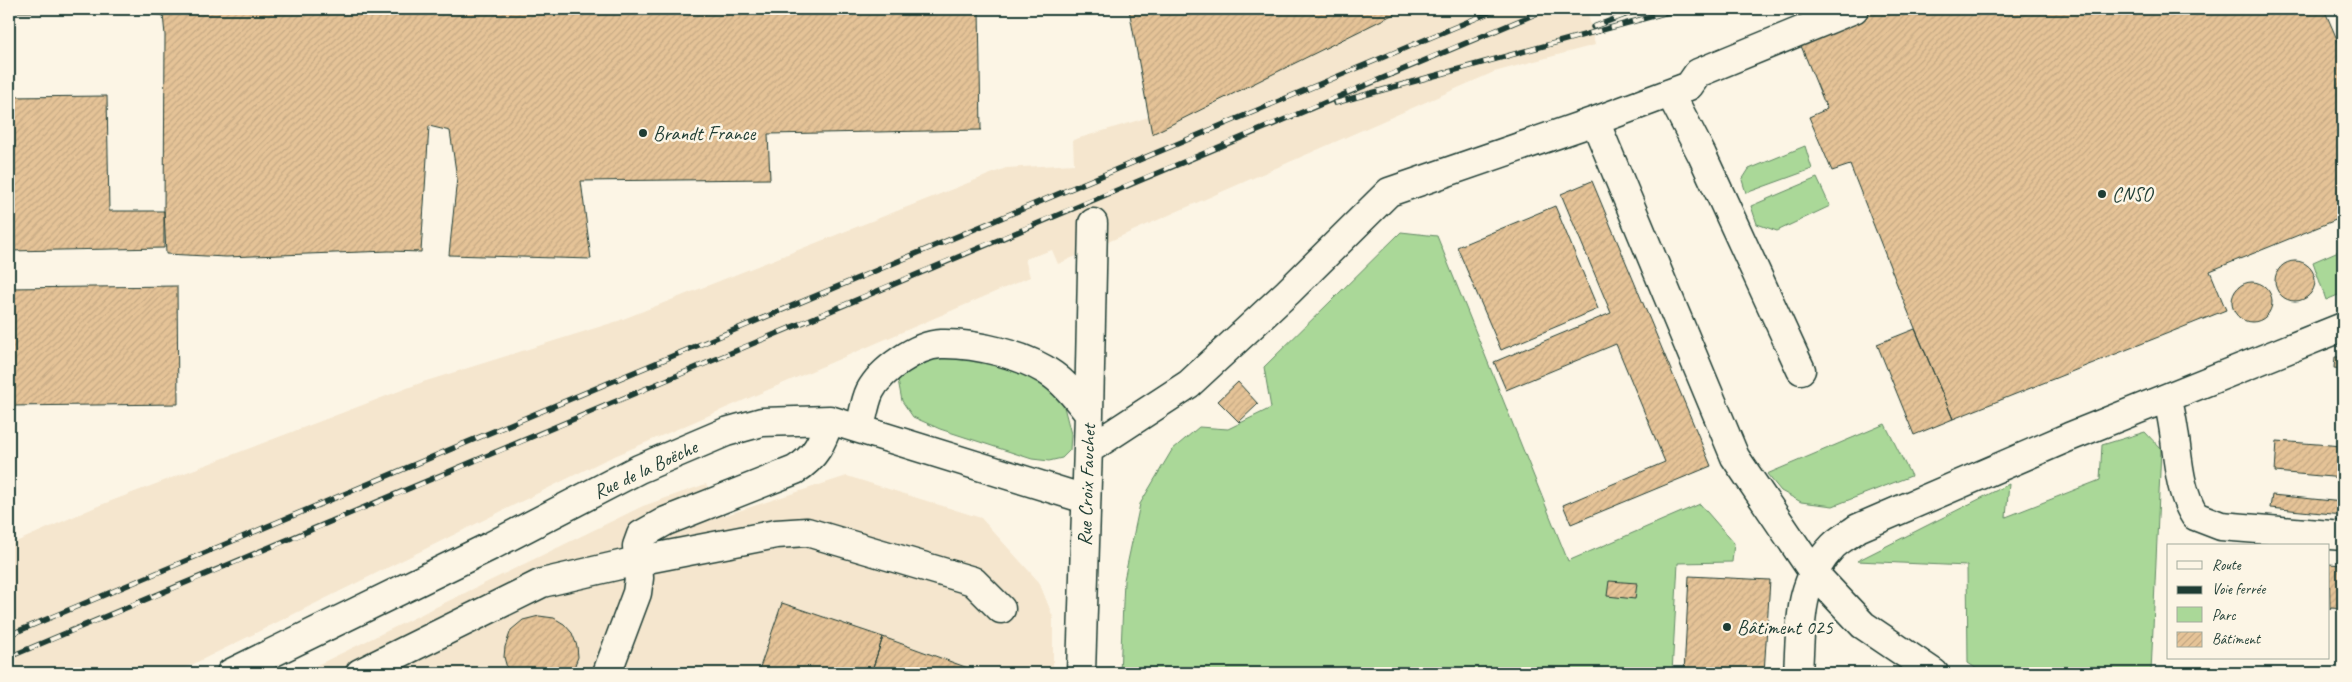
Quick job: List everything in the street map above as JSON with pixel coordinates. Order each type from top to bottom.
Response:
[{"type":"street","points":[[1088,450],[1189,384],[1288,292],[1389,192],[1595,121],[1689,86],[1698,73],[1854,9]]},
{"type":"street","points":[[1670,93],[1702,155],[1801,370]]},
{"type":"street","points":[[1595,121],[1735,457],[1813,572],[1863,625],[1934,673]]},
{"type":"street","points":[[1089,414],[1093,223]]},
{"type":"street","points":[[1798,673],[1803,600],[1813,572],[1834,545],[1858,528],[2069,437],[2343,327]]},
{"type":"street","name":"Rue Croix Fauchet","points":[[860,428],[870,391],[886,372],[906,355],[939,344],[989,349],[1025,360],[1052,374],[1072,392],[1089,414],[1081,673]]},
{"type":"street","points":[[2167,398],[2173,418],[2184,494],[2195,516],[2221,526],[2343,536]]},
{"type":"street","points":[[607,673],[637,593],[637,546],[641,535],[666,521],[795,470],[807,463],[821,445],[830,420]]},
{"type":"street","name":"Rue de la Boëche","points":[[231,673],[491,546],[639,469],[726,432],[762,422],[830,420],[1085,499]]},
{"type":"street","points":[[360,673],[542,583],[637,561],[776,534],[807,532],[973,580],[1001,609]]},
{"type":"shaded area","points":[[1368,9],[1587,9],[1595,45],[1494,72],[1058,264],[1052,250],[1025,259],[1030,277],[603,461],[175,673],[9,673],[9,545],[98,506],[423,382],[618,321],[1006,168],[1074,164],[1073,140],[1149,117],[1228,83]]},
{"type":"shaded area","points":[[847,476],[981,518],[1039,582],[1053,617],[1053,673],[301,673],[643,506],[706,484],[723,516]]},
{"type":"green space","points":[[1805,146],[1812,169],[1746,193],[1742,180],[1749,169]]},
{"type":"green space","points":[[1817,178],[1830,206],[1777,231],[1757,224],[1751,206]]},
{"type":"green space","points":[[1401,232],[1437,236],[1568,561],[1700,504],[1734,543],[1732,562],[1678,563],[1672,673],[1120,673],[1124,580],[1140,504],[1172,450],[1199,427],[1228,429],[1271,408],[1264,367]]},
{"type":"green space","points":[[2343,249],[2343,293],[2326,300],[2313,262]]},
{"type":"green space","points":[[935,356],[964,356],[1027,373],[1062,399],[1071,434],[1070,450],[1062,458],[1049,461],[1032,459],[940,429],[913,417],[902,401],[898,380],[905,371],[912,365],[927,358]]},
{"type":"green space","points":[[1885,424],[1911,476],[1833,506],[1801,502],[1781,491],[1767,474]]},
{"type":"green space","points":[[2145,432],[2161,449],[2151,673],[1983,673],[1968,663],[1967,566],[1857,561],[2009,484],[2006,517],[2100,480],[2102,445]]},
{"type":"building","name":"Brandt France","points":[[9,9],[979,9],[981,130],[768,134],[770,179],[581,181],[591,259],[449,255],[457,178],[450,131],[429,126],[421,252],[389,251],[226,257],[166,254],[164,211],[165,35],[163,15],[115,12],[9,12]]},
{"type":"building","points":[[1129,9],[1404,9],[1152,134]]},
{"type":"building","name":"CNSO","points":[[1880,9],[2324,9],[2343,53],[2343,217],[2210,271],[2226,310],[1953,419],[1850,165],[1832,171],[1809,117],[1827,109],[1799,41]]},
{"type":"building","points":[[107,96],[109,211],[164,211],[164,248],[9,251],[9,97]]},
{"type":"building","points":[[1592,181],[1711,466],[1571,524],[1563,505],[1665,462],[1616,344],[1506,390],[1494,362],[1611,313],[1561,194]]},
{"type":"building","points":[[1555,206],[1598,309],[1501,350],[1457,247]]},
{"type":"building","points":[[2295,261],[2309,267],[2315,281],[2309,295],[2295,301],[2281,295],[2275,281],[2281,267]]},
{"type":"building","points":[[2252,282],[2266,288],[2272,302],[2266,316],[2252,322],[2238,316],[2232,302],[2238,288]]},
{"type":"building","points":[[177,286],[178,404],[9,406],[9,288]]},
{"type":"building","points":[[1915,329],[1953,419],[1914,435],[1877,344]]},
{"type":"building","points":[[2335,357],[2343,357],[2343,369],[2334,368]]},
{"type":"building","points":[[1238,382],[1258,404],[1239,422],[1218,401]]},
{"type":"building","points":[[2277,441],[2343,446],[2343,478],[2275,472]]},
{"type":"building","points":[[2272,495],[2343,502],[2343,515],[2270,508]]},
{"type":"building","points":[[2330,564],[2343,565],[2343,608],[2331,607],[2330,610]]},
{"type":"building","name":"Bâtiment 025","points":[[1689,576],[1770,580],[1764,673],[1684,673]]},
{"type":"building","points":[[1609,581],[1637,583],[1635,599],[1607,596]]},
{"type":"building","points":[[782,603],[883,637],[871,673],[758,673]]},
{"type":"building","points":[[539,616],[554,618],[564,624],[572,633],[577,646],[578,657],[572,673],[510,673],[507,668],[504,657],[505,647],[511,630],[523,620]]},
{"type":"building","points":[[883,637],[979,672],[871,673]]},
{"type":"railway","points":[[9,635],[1498,9]]},
{"type":"railway","points":[[9,657],[1547,9]]},
{"type":"railway","points":[[1593,27],[1641,9]]},
{"type":"railway","points":[[1335,103],[1679,9]]},
{"type":"place","name":"Brandt France","points":[[643,133]]},
{"type":"place","name":"CNSO","points":[[2102,194]]},
{"type":"place","name":"Bâtiment 025","points":[[1727,627]]}]
